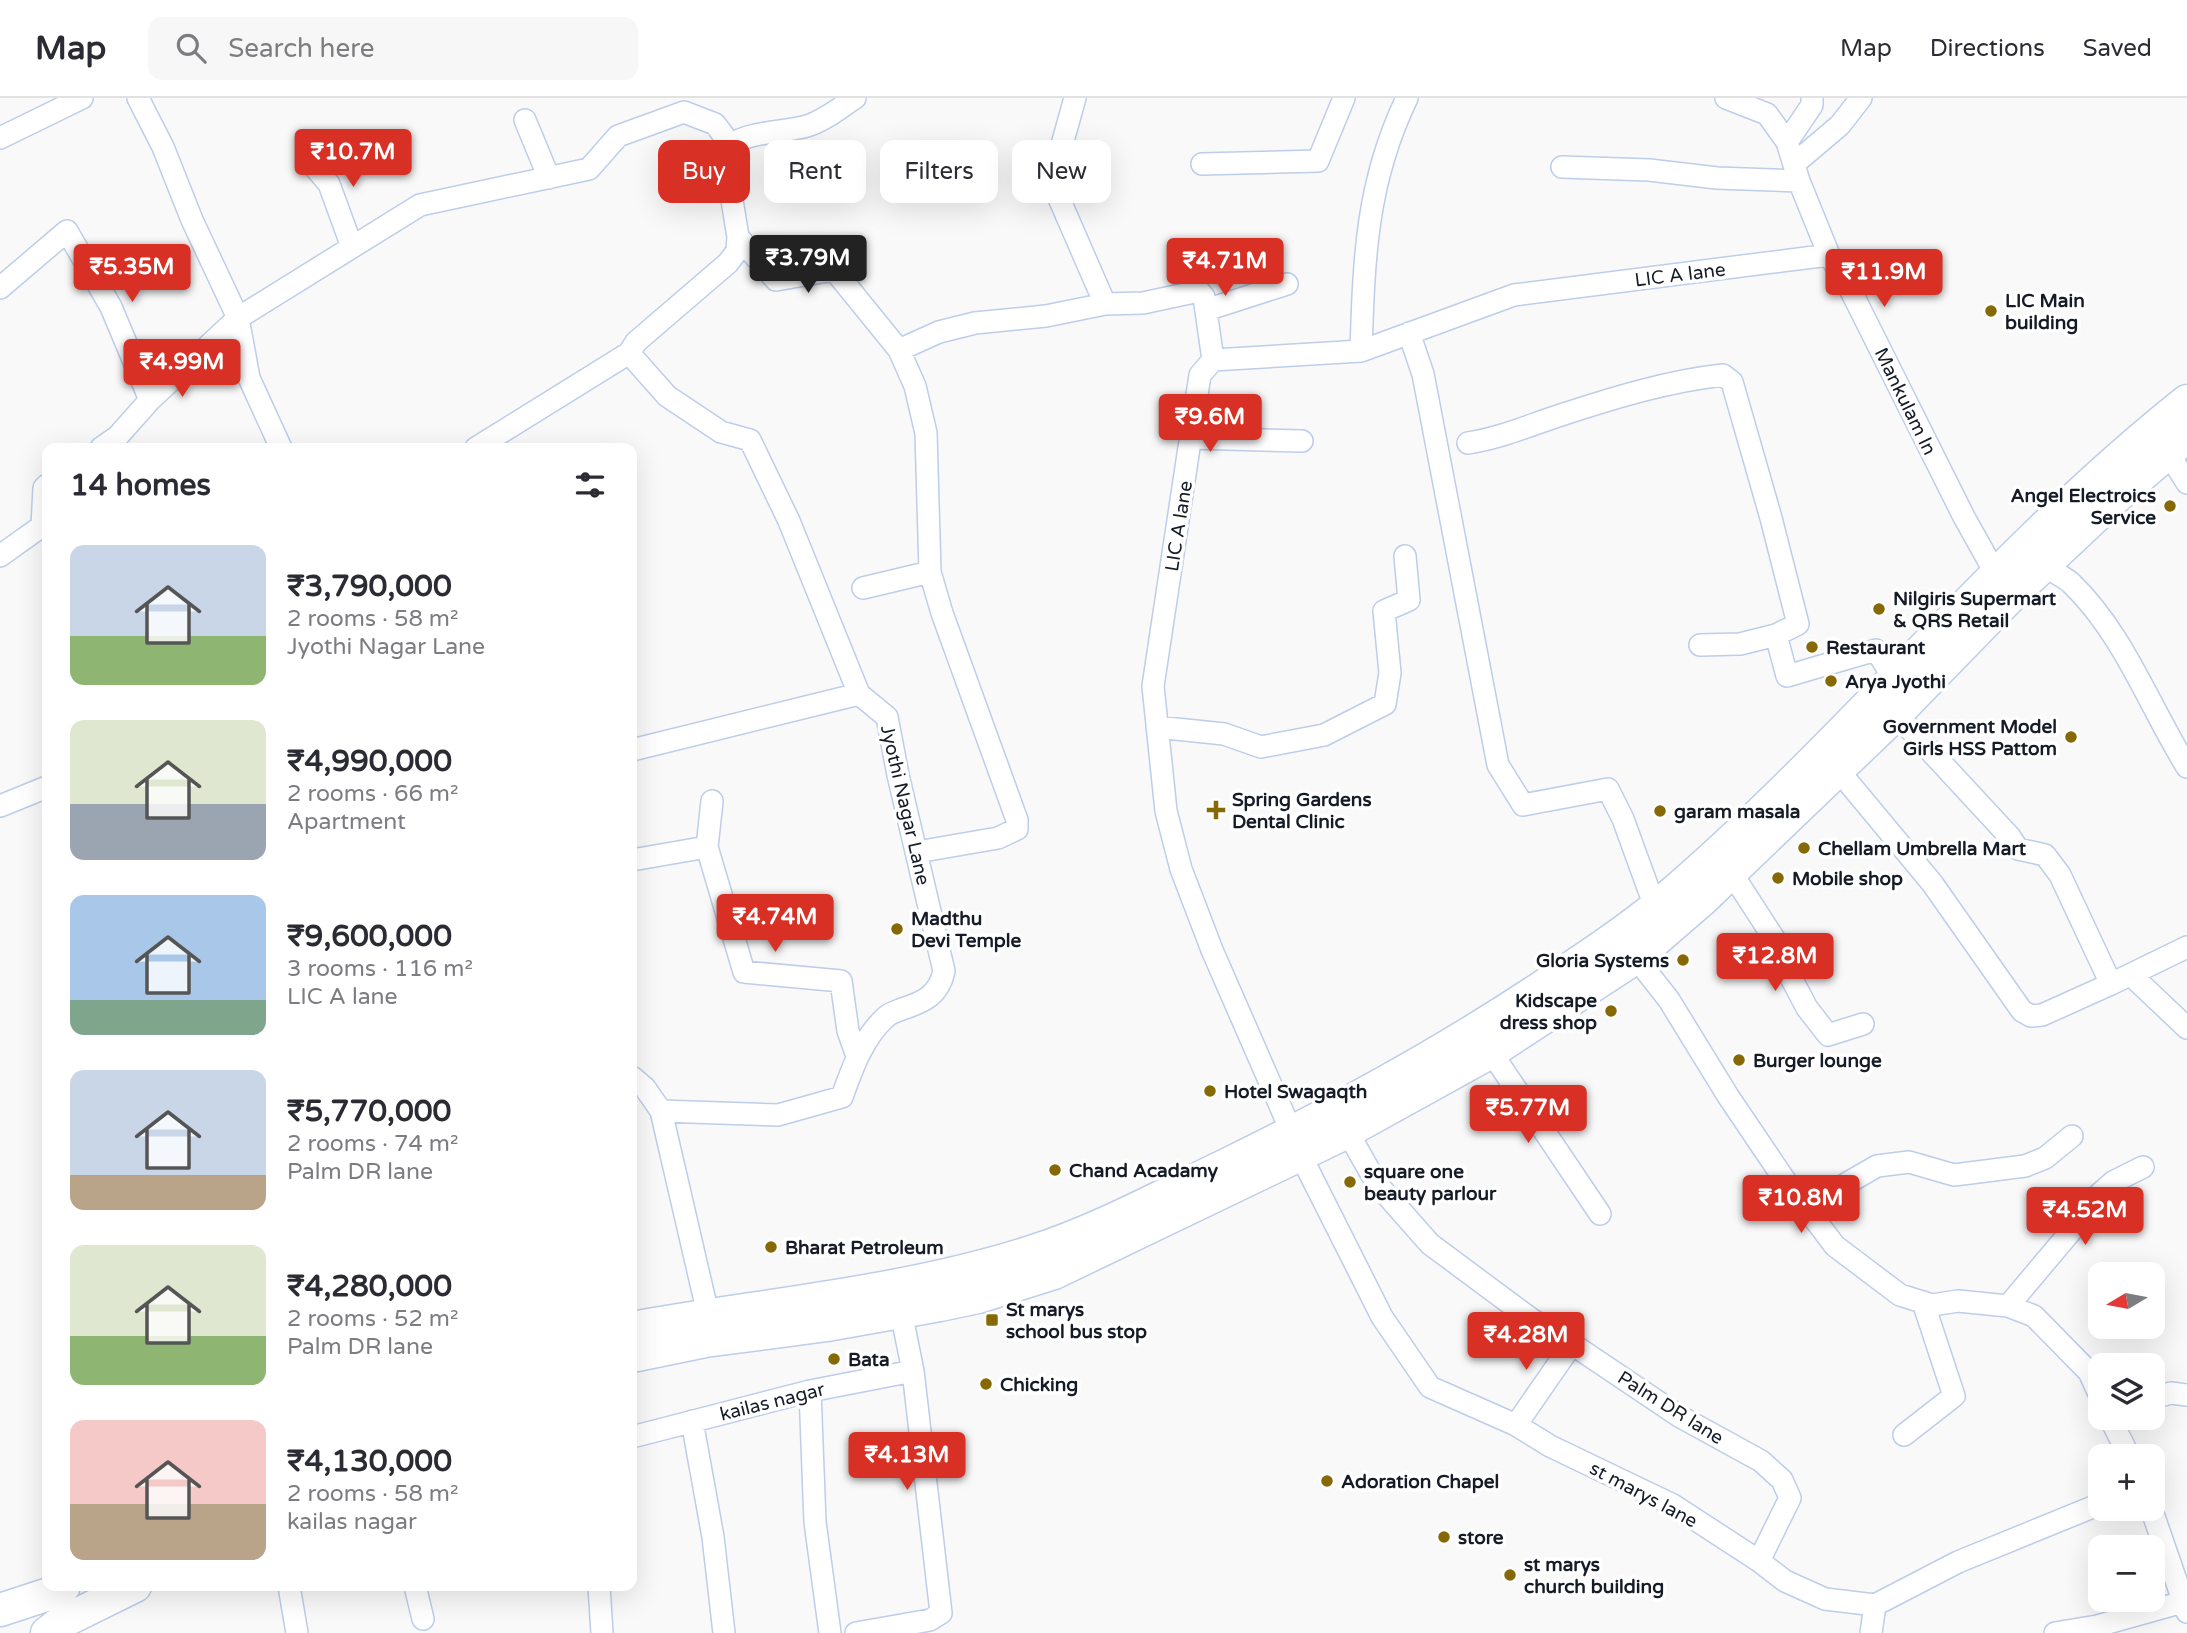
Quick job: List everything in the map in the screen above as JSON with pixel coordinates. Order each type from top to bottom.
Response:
[{"type":"main road","points":[[637,1355],[705,1341],[901,1312],[975,1282],[1036,1250],[1296,1143],[1347,1131],[1492,1052],[1627,947],[1731,872],[1896,714],[2002,587],[2112,464],[2187,401]]},
{"type":"main road","points":[[1296,1143],[1475,1032],[1627,947],[1655,907],[1750,823],[1894,679],[2002,587],[2043,566],[2177,444]]},
{"type":"main road","points":[[637,1327],[896,1287],[975,1282]]},
{"type":"main road","points":[[0,1610],[55,1609],[118,1591]]},
{"type":"street","points":[[0,138],[82,98]]},
{"type":"street","points":[[138,98],[163,147],[192,220],[238,318],[249,378],[279,443]]},
{"type":"street","points":[[740,140],[810,126],[855,98]]},
{"type":"street","points":[[1075,98],[1058,159],[1058,196],[1105,304]]},
{"type":"street","points":[[1202,164],[1318,161],[1344,98]]},
{"type":"street","points":[[1361,351],[1363,264],[1372,198],[1392,131],[1408,98]]},
{"type":"street","name":"Mankulam ln","points":[[1726,98],[1767,114],[1787,142],[1829,255],[1855,299],[2002,587]]},
{"type":"street","points":[[1787,142],[1812,105],[1812,98]]},
{"type":"street","points":[[1562,167],[1648,170],[1717,178],[1797,172],[1861,98]]},
{"type":"street","points":[[108,443],[238,318],[419,205],[589,169],[618,136],[684,112],[715,124],[727,140]]},
{"type":"street","points":[[525,120],[549,178]]},
{"type":"street","points":[[307,158],[330,184],[352,247]]},
{"type":"street","points":[[485,443],[629,353],[636,342],[728,263],[737,251],[738,237],[732,203]]},
{"type":"street","points":[[0,288],[67,232],[111,307],[150,400]]},
{"type":"street","points":[[738,237],[776,280],[834,270],[899,350],[915,386],[926,433],[930,572],[942,613],[1013,807],[1017,829],[998,838],[917,852]]},
{"type":"street","name":"LIC A lane","points":[[1296,1143],[1212,950],[1181,869],[1166,811],[1153,686],[1200,375],[1213,360],[1361,351],[1514,295],[1829,255]]},
{"type":"street","points":[[1206,310],[1287,284]]},
{"type":"street","points":[[899,350],[939,332],[975,323],[1046,316],[1105,304],[1143,303],[1199,291],[1204,297],[1213,360]]},
{"type":"street","points":[[1409,333],[1423,374],[1480,658],[1498,765],[1522,805],[1608,789],[1623,819],[1655,907]]},
{"type":"street","name":"Jyothi Nagar Lane","points":[[629,353],[667,396],[721,432],[750,440],[789,521],[859,694],[887,717],[944,971],[937,991],[920,1002],[888,1014],[857,1056],[842,1097],[778,1115],[661,1111]]},
{"type":"street","points":[[1468,443],[1490,440],[1562,415],[1689,379],[1723,375],[1732,382],[1798,624],[1776,635],[1740,644],[1700,645]]},
{"type":"street","points":[[1191,438],[1302,441]]},
{"type":"street","points":[[2177,444],[2187,483]]},
{"type":"street","points":[[0,556],[42,526]]},
{"type":"street","points":[[1157,727],[1224,734],[1261,747],[1324,735],[1385,704],[1390,673],[1384,611],[1409,600],[1405,556]]},
{"type":"street","points":[[2043,566],[2069,582],[2102,619],[2124,653],[2187,767]]},
{"type":"street","points":[[863,588],[930,572]]},
{"type":"street","points":[[1776,635],[1787,676],[1876,650],[1894,679]]},
{"type":"street","points":[[637,749],[859,694]]},
{"type":"street","points":[[1896,714],[1965,787],[2018,849],[2045,855],[2060,875],[2111,984]]},
{"type":"street","points":[[1838,770],[1932,883],[2022,1011],[2031,1016],[2042,1016],[2187,947]]},
{"type":"street","points":[[0,806],[42,789]]},
{"type":"street","points":[[712,801],[706,847],[744,972],[841,981],[848,1031],[857,1056]]},
{"type":"street","points":[[637,859],[706,847]]},
{"type":"street","points":[[1731,872],[1795,967],[1788,972],[1807,1008],[1828,1035],[1863,1024]]},
{"type":"street","points":[[1627,947],[1669,1000],[1728,1096],[1784,1179],[1835,1246],[1900,1295],[1932,1305],[1958,1301],[2008,1306],[2034,1316],[2088,1370]]},
{"type":"street","points":[[2131,975],[2187,1028]]},
{"type":"street","points":[[1492,1052],[1600,1214]]},
{"type":"street","points":[[637,1081],[661,1111],[708,1314]]},
{"type":"street","name":"Palm DR lane","points":[[1347,1131],[1377,1184],[1430,1244],[1531,1319],[1679,1416],[1760,1461],[1782,1480],[1790,1498],[1759,1561]]},
{"type":"street","points":[[1806,1207],[1877,1166],[1909,1162],[1954,1175],[2025,1166],[2045,1157],[2072,1136]]},
{"type":"street","name":"st marys lane","points":[[1296,1143],[1382,1317],[1430,1387],[1516,1425],[1550,1446],[1673,1505],[1785,1581],[1825,1599],[1875,1605]]},
{"type":"street","points":[[2008,1306],[2072,1230],[2087,1205],[2113,1182],[2143,1167]]},
{"type":"street","points":[[1904,1435],[1954,1396],[1923,1302]]},
{"type":"street","points":[[856,1633],[930,1620],[941,1614],[913,1371],[901,1312]]},
{"type":"street","points":[[1516,1425],[1572,1344]]},
{"type":"street","name":"kailas nagar","points":[[637,1436],[810,1391],[913,1371]]},
{"type":"street","points":[[810,1391],[815,1522],[830,1633]]},
{"type":"street","points":[[2165,1395],[2187,1395]]},
{"type":"street","points":[[692,1421],[713,1537],[724,1633]]},
{"type":"street","points":[[1871,1633],[1875,1605],[1958,1562],[2088,1509]]},
{"type":"street","points":[[2055,1633],[2185,1607],[2155,1521]]},
{"type":"street","points":[[290,1591],[297,1633]]},
{"type":"street","points":[[416,1591],[423,1619]]},
{"type":"street","points":[[599,1591],[602,1633]]},
{"type":"place","name":"LIC Main building","points":[[1991,311]]},
{"type":"place","name":"Angel Electroics Service","points":[[2170,506]]},
{"type":"place","name":"Nilgiris Supermart & QRS Retail","points":[[1879,609]]},
{"type":"place","name":"Restaurant","points":[[1812,647]]},
{"type":"place","name":"Arya Jyothi","points":[[1831,681]]},
{"type":"place","name":"Government Model Girls HSS Pattom","points":[[2071,737]]},
{"type":"place","name":"Spring Gardens Dental Clinic","points":[[1216,810]]},
{"type":"place","name":"garam masala","points":[[1660,811]]},
{"type":"place","name":"Chellam Umbrella Mart","points":[[1804,848]]},
{"type":"place","name":"Mobile shop","points":[[1778,878]]},
{"type":"place","name":"Madthu Devi Temple","points":[[897,929]]},
{"type":"place","name":"Gloria Systems","points":[[1683,960]]},
{"type":"place","name":"Kidscape dress shop","points":[[1611,1011]]},
{"type":"place","name":"Burger lounge","points":[[1739,1060]]},
{"type":"place","name":"Hotel Swagaqth","points":[[1210,1091]]},
{"type":"place","name":"Chand Acadamy","points":[[1055,1170]]},
{"type":"place","name":"square one beauty parlour","points":[[1350,1182]]},
{"type":"place","name":"Bharat Petroleum","points":[[771,1247]]},
{"type":"place","name":"St marys school bus stop","points":[[992,1320]]},
{"type":"place","name":"Bata","points":[[834,1359]]},
{"type":"place","name":"Chicking","points":[[986,1384]]},
{"type":"place","name":"Adoration Chapel","points":[[1327,1481]]},
{"type":"place","name":"store","points":[[1444,1537]]},
{"type":"place","name":"st marys church building","points":[[1510,1575]]}]
